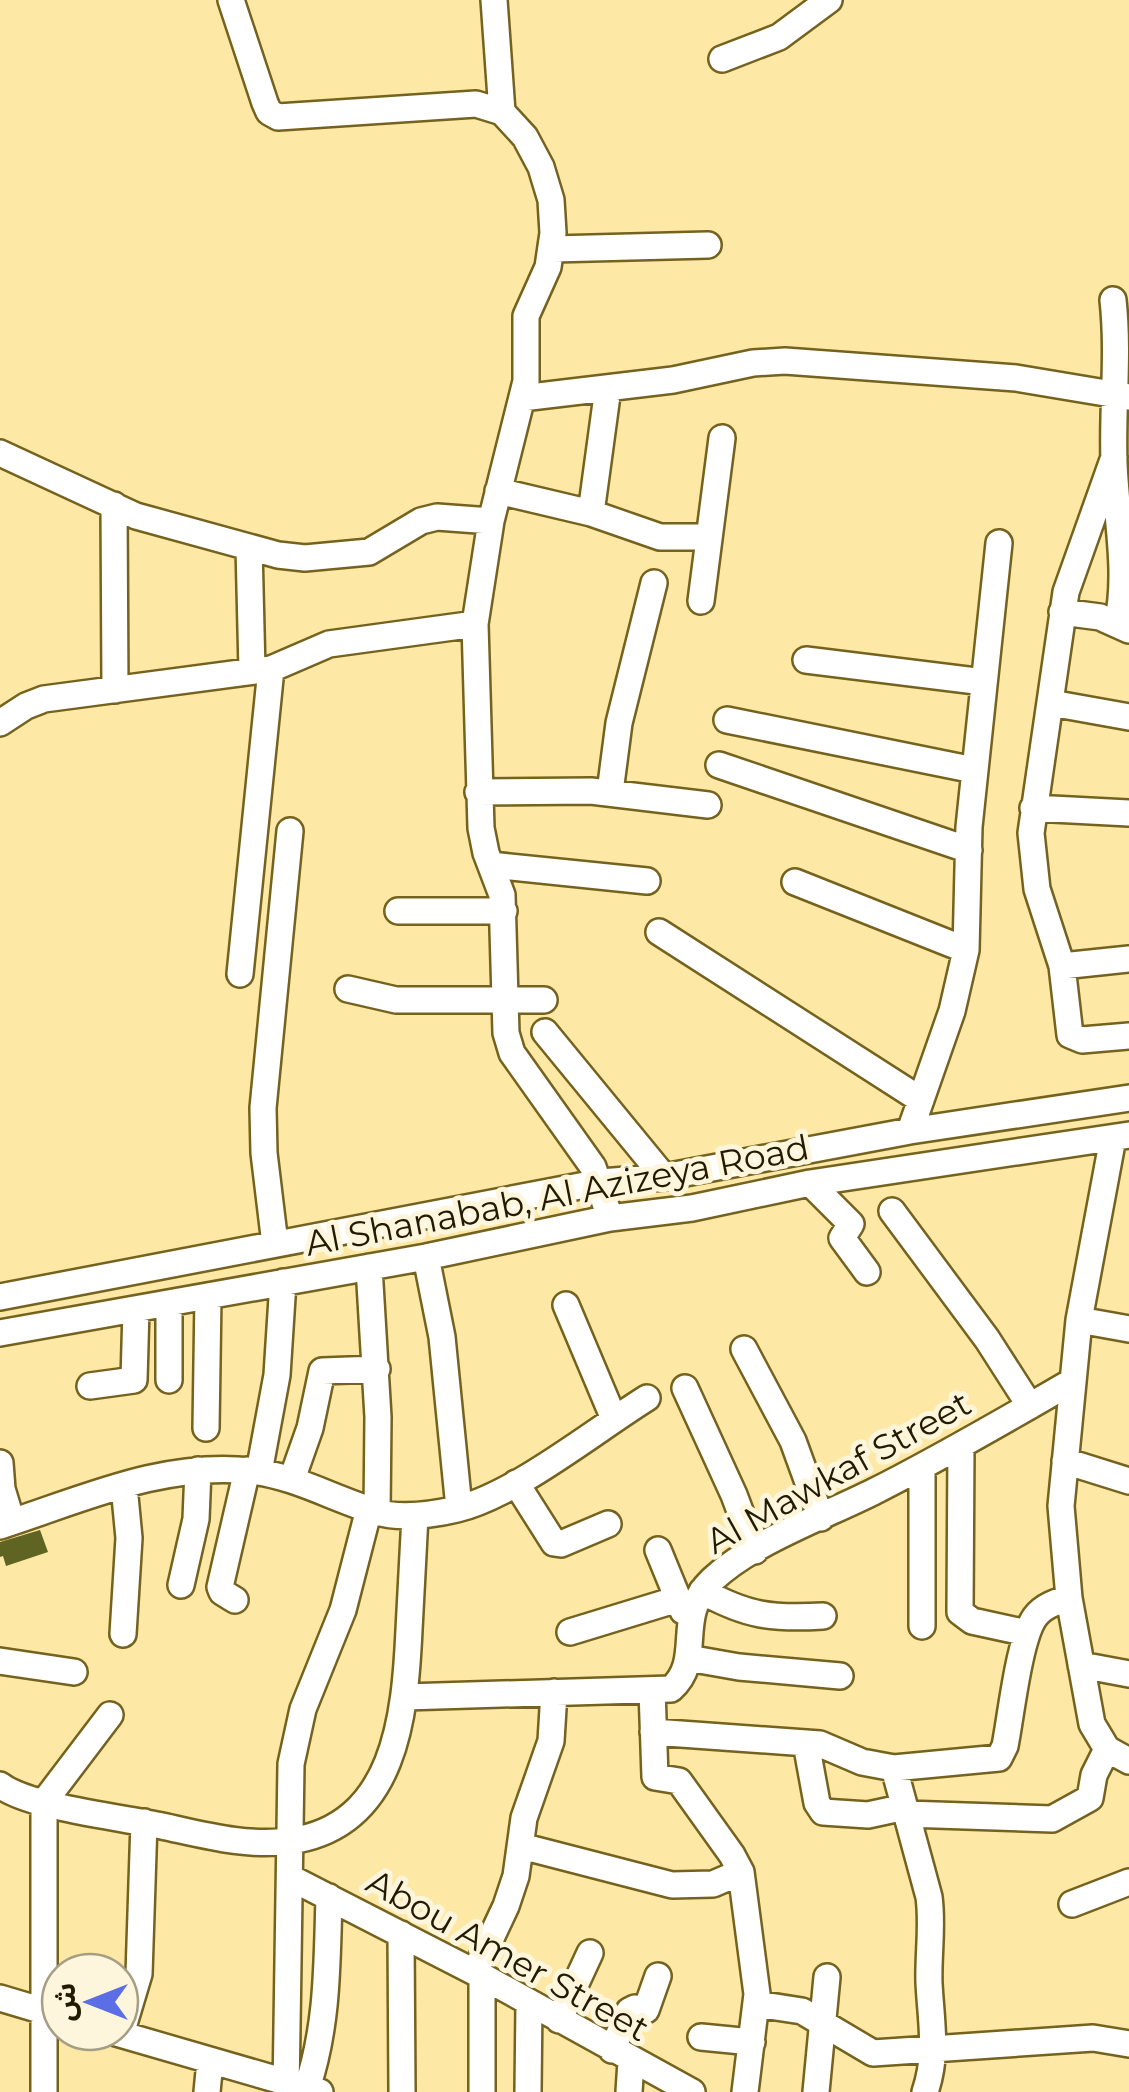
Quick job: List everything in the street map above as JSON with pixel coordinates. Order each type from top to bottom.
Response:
[{"type":"street","points":[[231,0],[265,103],[278,118],[476,104],[502,112],[525,137],[541,167],[551,200],[553,248],[526,316],[527,363],[522,398],[491,521],[475,624],[478,792],[482,841],[498,880],[504,911],[506,1033],[512,1053],[601,1182],[610,1218]]},
{"type":"street","points":[[494,0],[502,112]]},
{"type":"street","points":[[722,58],[779,37],[829,0]]},
{"type":"street","points":[[553,248],[708,245]]},
{"type":"street","points":[[1062,612],[1100,617],[1123,627],[1125,579],[1114,457],[1122,396],[1112,300]]},
{"type":"street","points":[[522,398],[673,380],[754,363],[785,361],[1016,378],[1122,396]]},
{"type":"street","points":[[591,513],[608,388]]},
{"type":"street","points":[[701,601],[722,438]]},
{"type":"street","points":[[0,453],[136,516],[304,558],[369,552],[437,516],[491,521]]},
{"type":"street","points":[[1114,457],[1075,560],[1062,612],[1031,832],[1037,889],[1062,966],[1070,1035],[1082,1040],[1129,1036]]},
{"type":"street","points":[[498,491],[591,513],[660,538],[709,537]]},
{"type":"street","points":[[114,505],[114,690]]},
{"type":"street","points":[[910,1131],[952,1010],[966,950],[974,770],[999,543]]},
{"type":"street","points":[[240,974],[261,670],[249,547]]},
{"type":"street","points":[[610,792],[619,723],[654,583]]},
{"type":"street","points":[[0,723],[26,706],[44,700],[261,670],[329,644],[475,624]]},
{"type":"street","points":[[806,660],[984,682]]},
{"type":"street","points":[[1051,703],[1129,717]]},
{"type":"street","points":[[726,720],[974,770]]},
{"type":"street","points":[[719,765],[968,850]]},
{"type":"street","points":[[478,792],[610,792],[708,805]]},
{"type":"street","points":[[1033,808],[1129,813]]},
{"type":"street","points":[[275,1244],[263,1108],[290,831]]},
{"type":"street","points":[[491,865],[647,880]]},
{"type":"street","points":[[795,882],[966,950]]},
{"type":"street","points":[[398,911],[504,911]]},
{"type":"street","points":[[659,932],[921,1100]]},
{"type":"street","points":[[1062,966],[1094,960],[1129,960]]},
{"type":"street","points":[[348,990],[396,1000],[544,1000]]},
{"type":"street","points":[[545,1032],[664,1177]]},
{"type":"street","name":"Al Shanabab, Al Azizeya Road","points":[[0,1296],[601,1182],[664,1177],[910,1131],[1129,1098]]},
{"type":"street","points":[[806,1742],[817,1803],[823,1812],[868,1814],[906,1811],[1057,1818],[1090,1798],[1094,1775],[1118,1755],[1092,1724],[1062,1537],[1065,1460],[1080,1320],[1121,1136]]},
{"type":"street","name":"Al Shanabab, Al Azizeya Road","points":[[0,1333],[426,1257],[610,1218],[692,1208],[810,1183],[1121,1136]]},
{"type":"street","points":[[810,1183],[851,1224],[842,1236],[867,1272]]},
{"type":"street","points":[[518,1198],[526,1236]]},
{"type":"street","points":[[892,1211],[987,1339],[1030,1406]]},
{"type":"street","points":[[426,1257],[447,1372],[459,1508]]},
{"type":"street","points":[[300,2089],[291,1878],[291,1764],[296,1736],[373,1511],[377,1370],[369,1267]]},
{"type":"street","points":[[235,1600],[220,1587],[277,1374],[282,1282]]},
{"type":"street","points":[[206,1428],[208,1296]]},
{"type":"street","points":[[169,1303],[169,1380]]},
{"type":"street","points":[[566,1305],[614,1419]]},
{"type":"street","points":[[90,1386],[134,1380],[136,1309]]},
{"type":"street","points":[[1080,1320],[1129,1329]]},
{"type":"street","points":[[744,1349],[793,1442],[821,1518]]},
{"type":"street","points":[[292,1478],[310,1428],[322,1371],[377,1370]]},
{"type":"street","name":"Al Mawkaf Street","points":[[688,1658],[690,1595],[714,1577],[755,1550],[922,1468],[1073,1381]]},
{"type":"street","points":[[685,1388],[755,1550]]},
{"type":"street","points":[[0,1464],[6,1524],[166,1472],[198,1470],[252,1471],[292,1478],[373,1511],[415,1516],[459,1508],[500,1494],[647,1398]]},
{"type":"street","points":[[961,1446],[960,1612],[972,1622],[1027,1633]]},
{"type":"street","points":[[1065,1460],[1129,1481]]},
{"type":"street","points":[[922,1468],[922,1626]]},
{"type":"street","points":[[181,1586],[196,1519],[198,1470]]},
{"type":"street","points":[[516,1483],[554,1543],[561,1544],[608,1524]]},
{"type":"street","points":[[123,1634],[129,1538],[124,1486]]},
{"type":"street","points":[[0,1785],[44,1802],[235,1841],[292,1840],[332,1827],[366,1801],[388,1764],[406,1697],[415,1516]]},
{"type":"street","points":[[658,1550],[690,1595]]},
{"type":"street","points":[[570,1632],[690,1595],[770,1618],[823,1616]]},
{"type":"street","points":[[653,1732],[806,1742],[834,1748],[862,1762],[894,1768],[999,1758],[1004,1752],[1027,1633],[1036,1616],[1050,1604],[1069,1598]]},
{"type":"street","points":[[406,1697],[671,1689],[685,1677],[688,1658],[840,1676]]},
{"type":"street","points":[[0,1660],[74,1672]]},
{"type":"street","points":[[1081,1664],[1129,1674]]},
{"type":"street","points":[[652,1690],[656,1776],[680,1781],[741,1872],[757,2004],[745,2092]]},
{"type":"street","points":[[482,2092],[478,1974],[506,1906],[524,1818],[551,1741],[554,1692]]},
{"type":"street","points":[[50,1952],[44,1802],[110,1715]]},
{"type":"street","points":[[894,1768],[931,1908],[929,1988],[934,2050],[925,2092]]},
{"type":"street","points":[[139,1952],[144,1822]]},
{"type":"street","points":[[521,1846],[672,1885],[713,1884],[741,1872]]},
{"type":"street","name":"Abou Amer Street","points":[[291,1878],[478,1974],[692,2092]]},
{"type":"street","points":[[1072,1904],[1129,1882]]},
{"type":"street","points":[[300,2089],[320,2046],[326,2004],[328,1897]]},
{"type":"street","points":[[402,1934],[402,2092]]},
{"type":"street","points":[[560,2020],[590,1953]]},
{"type":"street","points":[[630,2092],[622,2056],[629,2012],[635,2008],[646,2010],[658,1976]]},
{"type":"street","points":[[816,2092],[827,1977]]},
{"type":"street","points":[[0,1998],[40,2010]]},
{"type":"street","points":[[528,2092],[529,2002]]},
{"type":"street","points":[[757,2004],[780,2005],[802,2012],[874,2053],[1093,2038],[1129,2044]]},
{"type":"street","points":[[701,2037],[752,2042]]},
{"type":"street","points":[[140,2040],[300,2089]]},
{"type":"street","points":[[44,2092],[48,2052]]},
{"type":"street","points":[[207,2092],[210,2061]]},
{"type":"building","points":[[40,1530],[48,1552],[6,1566],[3,1556],[0,1557],[0,1542]]}]
